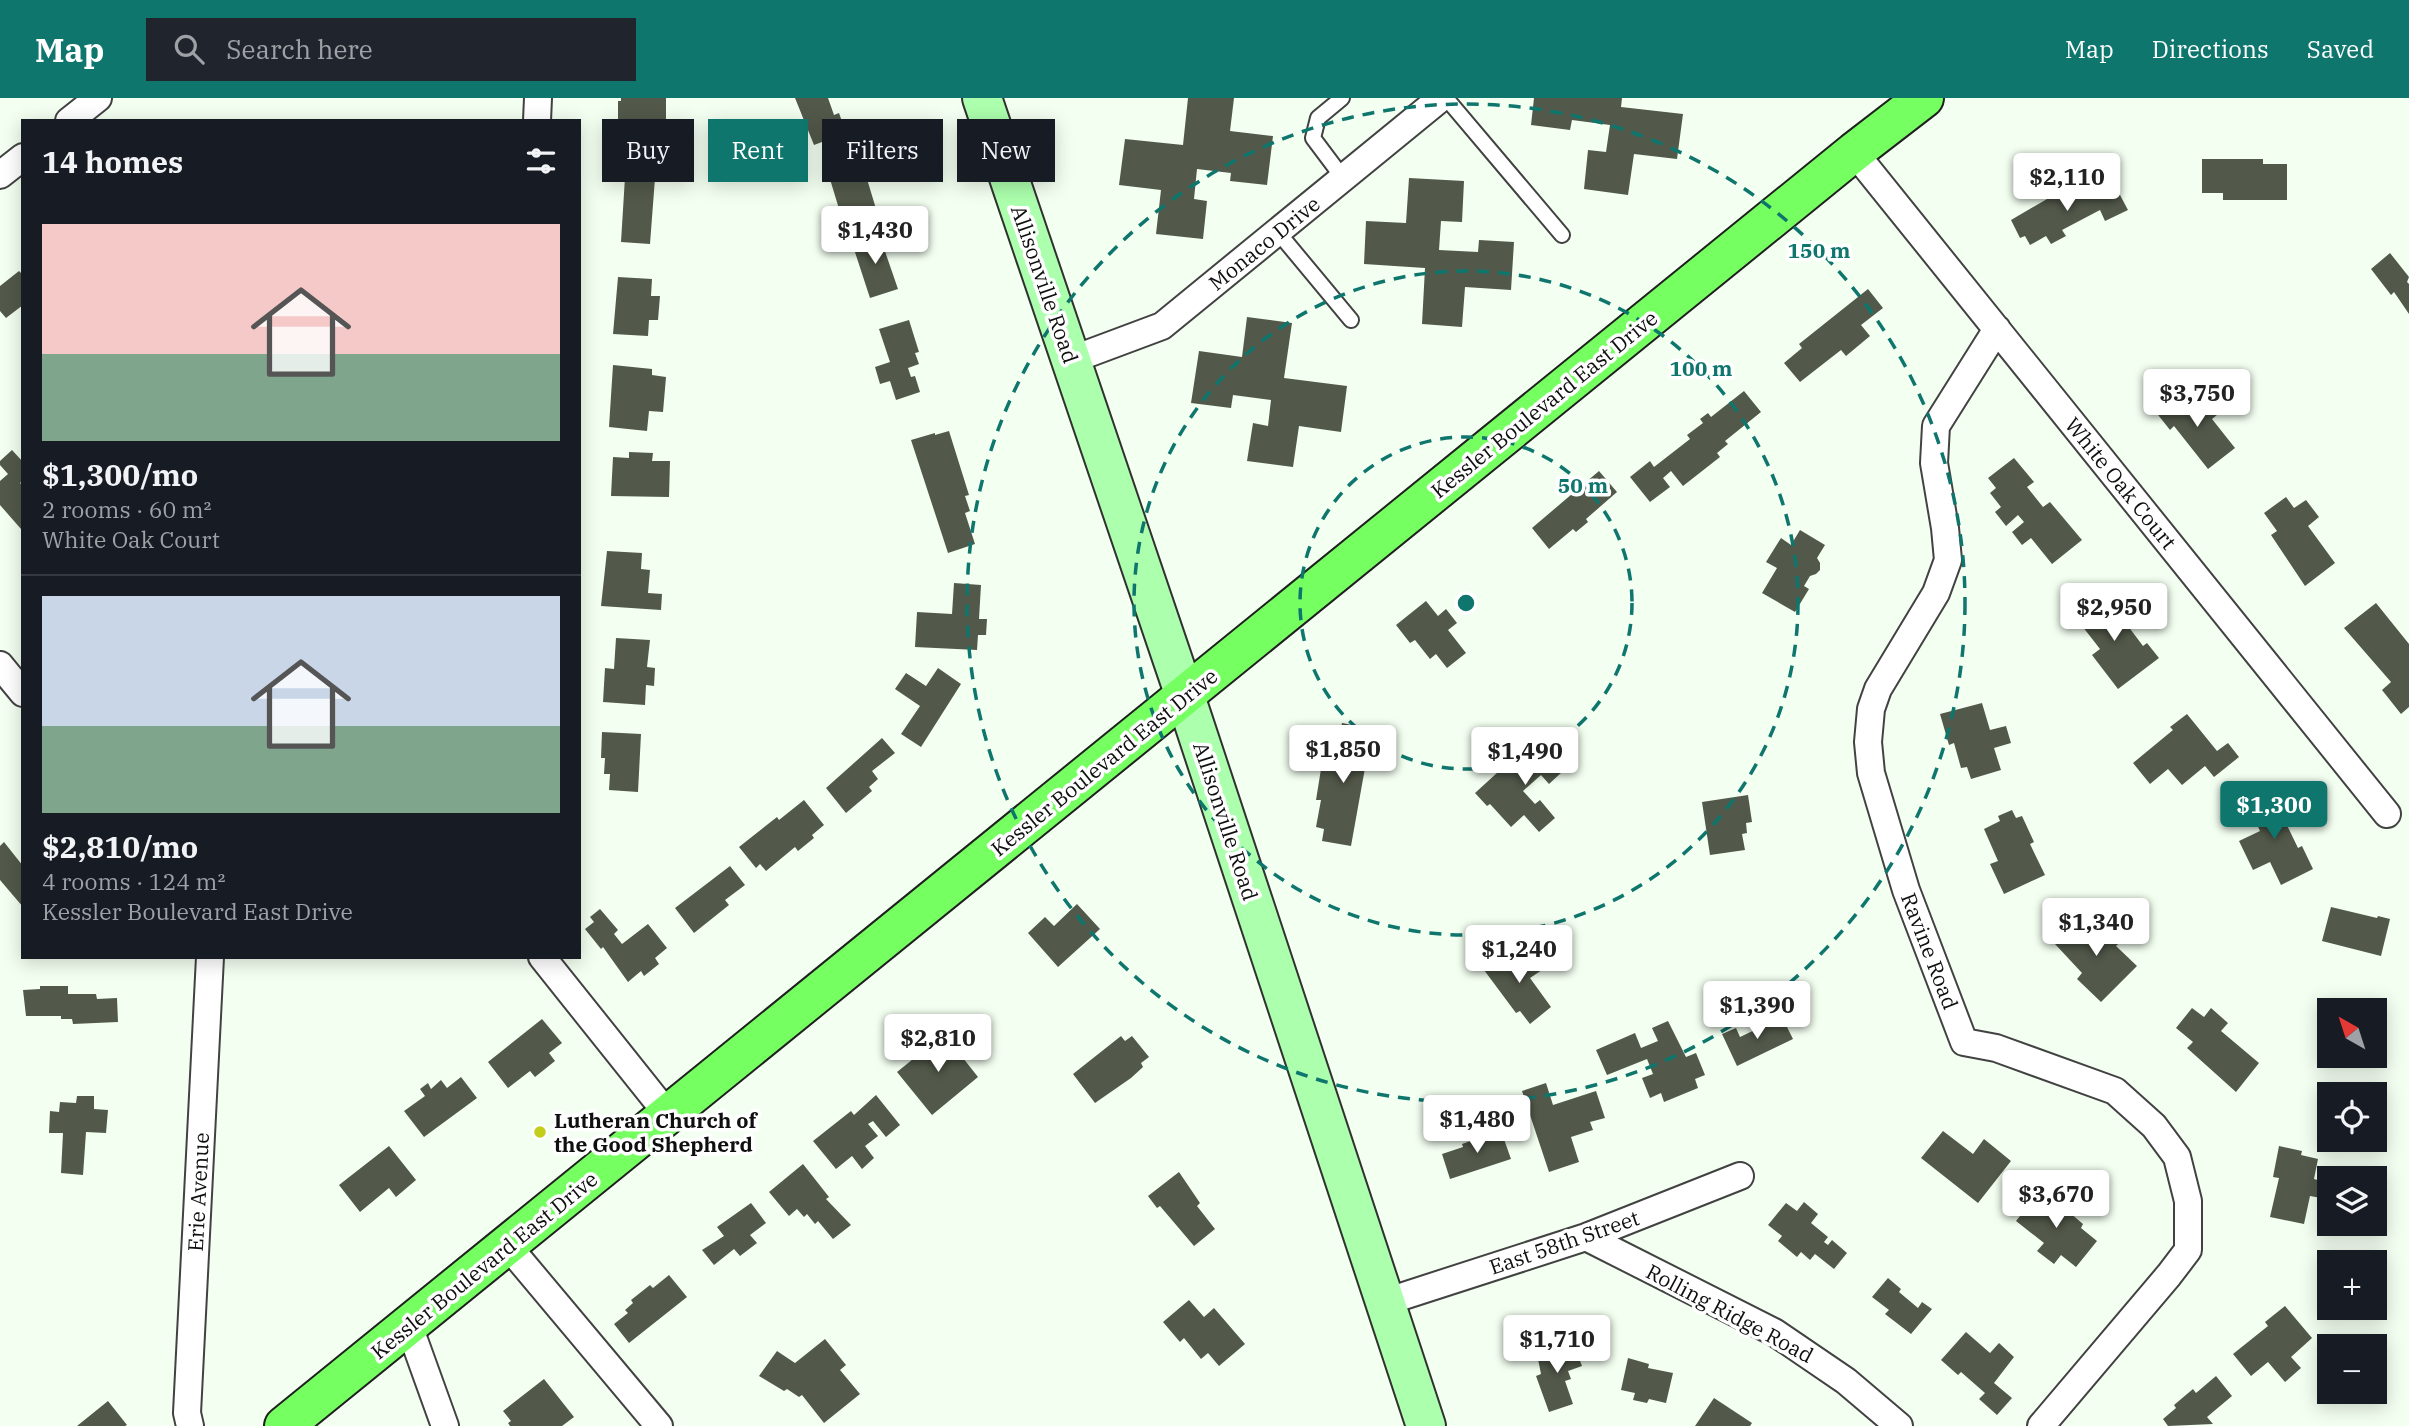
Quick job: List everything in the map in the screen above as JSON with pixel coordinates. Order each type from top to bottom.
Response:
[{"type":"main road","name":"Allisonville Road","points":[[982,98],[1185,696],[1426,1426]]},
{"type":"main road","name":"Kessler Boulevard East Drive","points":[[284,1426],[1924,98]]},
{"type":"street","points":[[72,119],[98,98]]},
{"type":"street","points":[[537,119],[538,98]]},
{"type":"street","name":"Monaco Drive","points":[[1071,360],[1162,326],[1444,98]]},
{"type":"street","name":"White Oak Court","points":[[1854,152],[2387,814]]},
{"type":"street","points":[[0,175],[21,159]]},
{"type":"street","name":"Ravine Road","points":[[1997,330],[1937,426],[1934,463],[1948,560],[1936,593],[1878,689],[1871,709],[1869,731],[1871,773],[1906,890],[1964,1042],[1996,1048],[2115,1091],[2154,1126],[2177,1157],[2188,1201],[2188,1250],[2041,1426]]},
{"type":"street","points":[[0,665],[21,691]]},
{"type":"street","name":"Erie Avenue","points":[[190,1426],[187,1413],[210,959]]},
{"type":"street","points":[[544,959],[669,1116]]},
{"type":"street","name":"East 58th Street","points":[[1385,1302],[1586,1237],[1740,1176]]},
{"type":"street","name":"Rolling Ridge Road","points":[[1586,1237],[1774,1332],[1846,1381],[1899,1426]]},
{"type":"street","points":[[508,1246],[659,1426]]},
{"type":"street","points":[[409,1326],[445,1426]]},
{"type":"lane","points":[[1342,98],[1318,118],[1313,138],[1343,178]]},
{"type":"lane","points":[[1444,98],[1562,235]]},
{"type":"lane","points":[[1278,231],[1350,320]]},
{"type":"building","points":[[621,98],[666,98],[666,119],[618,119],[618,101],[621,101]]},
{"type":"building","points":[[795,98],[828,98],[834,115],[839,113],[841,119],[822,119],[822,142],[814,145],[808,130],[808,119],[803,119]]},
{"type":"building","points":[[1188,98],[1234,98],[1230,131],[1273,136],[1267,185],[1230,181],[1231,173],[1197,169],[1194,199],[1207,201],[1203,239],[1156,234],[1161,190],[1119,185],[1125,139],[1183,145]]},
{"type":"building","points":[[1534,98],[1622,98],[1621,107],[1683,114],[1677,159],[1634,154],[1628,195],[1584,189],[1588,150],[1606,152],[1610,125],[1572,120],[1570,130],[1531,125]]},
{"type":"building","points":[[2202,159],[2263,159],[2263,164],[2287,164],[2287,200],[2223,200],[2223,193],[2202,193]]},
{"type":"building","points":[[1409,178],[1464,181],[1462,222],[1441,221],[1439,250],[1478,252],[1479,240],[1514,242],[1511,290],[1465,287],[1462,327],[1422,324],[1425,268],[1364,264],[1366,221],[1406,223]]},
{"type":"building","points":[[2112,180],[2128,210],[2105,221],[2100,210],[2062,230],[2066,236],[2051,244],[2046,236],[2030,245],[2025,236],[2020,238],[2011,220],[2066,188],[2073,200]]},
{"type":"building","points":[[625,182],[655,182],[650,244],[621,242]]},
{"type":"building","points":[[831,182],[868,182],[877,212],[843,222]]},
{"type":"building","points":[[879,234],[898,289],[870,298],[852,243]]},
{"type":"building","points":[[2390,253],[2409,277],[2409,314],[2394,292],[2391,295],[2371,269]]},
{"type":"building","points":[[19,271],[21,273],[21,307],[6,318],[0,311],[0,286]]},
{"type":"building","points":[[618,277],[652,279],[651,296],[660,296],[658,320],[649,320],[648,336],[613,334]]},
{"type":"building","points":[[1868,289],[1883,308],[1861,325],[1870,336],[1846,356],[1841,350],[1800,382],[1784,363],[1802,348],[1799,344]]},
{"type":"building","points":[[1247,317],[1292,323],[1284,378],[1347,386],[1341,432],[1299,426],[1293,467],[1247,461],[1253,423],[1268,426],[1271,400],[1233,395],[1231,408],[1191,403],[1199,351],[1242,357]]},
{"type":"building","points":[[909,320],[919,352],[915,353],[919,364],[908,368],[911,377],[915,376],[920,392],[896,400],[890,381],[880,384],[875,367],[890,362],[879,329]]},
{"type":"building","points":[[613,365],[652,369],[652,375],[666,377],[663,412],[649,411],[647,431],[609,427]]},
{"type":"building","points":[[1744,391],[1761,412],[1725,441],[1728,444],[1717,453],[1720,457],[1683,486],[1671,471],[1663,478],[1670,487],[1650,502],[1630,477],[1650,461],[1654,467],[1690,439],[1687,435],[1703,423],[1700,419],[1708,413],[1711,417]]},
{"type":"building","points":[[2178,393],[2196,415],[2215,400],[2223,410],[2212,419],[2235,448],[2208,469],[2174,426],[2170,430],[2155,411]]},
{"type":"building","points":[[949,431],[969,495],[965,496],[970,511],[965,513],[975,544],[948,553],[911,440]]},
{"type":"building","points":[[12,450],[21,460],[21,529],[0,505],[0,481],[8,474],[0,461]]},
{"type":"building","points":[[629,452],[653,453],[652,461],[670,461],[669,497],[611,496],[613,457],[629,458]]},
{"type":"building","points":[[2014,458],[2034,482],[2027,487],[2043,507],[2050,502],[2082,540],[2052,564],[2031,538],[2022,545],[2012,532],[2024,522],[2018,515],[2006,526],[1995,512],[2001,507],[1990,493],[1996,488],[1988,478]]},
{"type":"building","points":[[1599,471],[1617,492],[1586,519],[1588,522],[1576,532],[1573,529],[1549,549],[1532,528]]},
{"type":"building","points":[[2286,497],[2294,508],[2306,500],[2319,517],[2308,526],[2335,563],[2305,586],[2271,535],[2277,531],[2264,513]]},
{"type":"building","points":[[1800,530],[1825,545],[1817,558],[1820,570],[1810,576],[1804,586],[1809,589],[1795,612],[1762,593],[1777,568],[1766,562],[1781,538],[1791,545]]},
{"type":"building","points":[[607,551],[642,553],[641,569],[650,570],[648,593],[662,594],[661,610],[601,606]]},
{"type":"building","points":[[954,583],[981,585],[979,619],[987,619],[986,635],[978,635],[977,650],[915,647],[917,612],[952,614]]},
{"type":"building","points":[[2094,596],[2108,614],[2112,611],[2118,620],[2122,618],[2143,646],[2147,643],[2159,658],[2118,689],[2092,655],[2100,649],[2072,613]]},
{"type":"building","points":[[1426,601],[1438,616],[1446,609],[1457,623],[1448,630],[1466,653],[1447,668],[1436,654],[1430,659],[1415,640],[1410,643],[1396,625]]},
{"type":"building","points":[[2376,603],[2409,644],[2409,707],[2401,714],[2382,690],[2391,682],[2344,628]]},
{"type":"building","points":[[616,638],[650,640],[647,667],[655,668],[654,686],[646,685],[645,705],[603,702],[605,668],[614,669]]},
{"type":"building","points":[[938,668],[961,684],[921,747],[901,734],[920,706],[895,689],[906,673],[926,686]]},
{"type":"building","points":[[1982,703],[1990,730],[2006,726],[2011,743],[1994,748],[2001,770],[1971,779],[1967,767],[1961,768],[1954,743],[1949,745],[1940,714]]},
{"type":"building","points":[[2187,714],[2217,751],[2228,743],[2239,757],[2214,777],[2205,766],[2182,785],[2168,769],[2150,784],[2133,763],[2173,730],[2170,727]]},
{"type":"building","points":[[1342,723],[1372,729],[1351,846],[1322,841],[1324,829],[1316,827],[1321,800],[1316,800],[1321,769],[1325,769],[1327,756],[1335,757]]},
{"type":"building","points":[[602,732],[641,734],[638,792],[609,790],[610,774],[604,774],[605,758],[601,758]]},
{"type":"building","points":[[882,738],[895,753],[872,771],[878,779],[869,787],[872,791],[846,813],[826,788]]},
{"type":"building","points":[[1556,739],[1575,760],[1549,784],[1541,775],[1523,791],[1535,804],[1540,800],[1555,818],[1539,832],[1524,815],[1511,827],[1490,804],[1487,806],[1475,793],[1509,762],[1518,773]]},
{"type":"building","points":[[2270,790],[2298,848],[2302,846],[2313,869],[2281,885],[2270,862],[2253,870],[2239,841],[2260,831],[2246,801]]},
{"type":"building","points":[[1748,795],[1752,822],[1746,823],[1747,833],[1742,834],[1745,850],[1710,855],[1702,802]]},
{"type":"building","points":[[804,800],[824,825],[812,835],[814,838],[798,851],[795,847],[766,871],[760,864],[756,868],[739,847]]},
{"type":"building","points":[[2012,810],[2016,818],[2022,816],[2034,842],[2030,844],[2045,875],[2004,894],[1990,864],[1998,861],[1984,829],[2000,821],[1998,816]]},
{"type":"building","points":[[4,842],[21,863],[21,905],[0,880],[0,846]]},
{"type":"building","points":[[730,866],[745,885],[725,900],[729,905],[694,933],[675,908]]},
{"type":"building","points":[[1077,904],[1100,929],[1058,967],[1028,933],[1045,917],[1054,926]]},
{"type":"building","points":[[2331,907],[2390,919],[2381,956],[2322,941]]},
{"type":"building","points":[[600,909],[618,930],[614,934],[622,944],[648,924],[667,948],[655,958],[659,964],[644,976],[641,971],[628,982],[603,947],[601,949],[585,929],[594,922],[590,917]]},
{"type":"building","points":[[2081,918],[2095,932],[2104,924],[2121,941],[2116,946],[2137,966],[2101,1002],[2077,979],[2082,973],[2055,944]]},
{"type":"building","points":[[1509,951],[1518,963],[1530,954],[1542,970],[1530,978],[1551,1007],[1530,1024],[1520,1011],[1516,1013],[1484,970]]},
{"type":"building","points":[[40,986],[68,986],[68,994],[96,994],[97,999],[117,998],[118,1022],[73,1024],[72,1019],[61,1019],[61,1016],[26,1016],[23,990],[40,989]]},
{"type":"building","points":[[2192,1008],[2204,1017],[2211,1008],[2228,1023],[2221,1031],[2259,1063],[2236,1092],[2187,1048],[2193,1042],[2176,1028]]},
{"type":"building","points":[[1782,1017],[1793,1039],[1737,1066],[1722,1034],[1736,1028],[1740,1037]]},
{"type":"building","points":[[542,1019],[562,1043],[549,1053],[555,1061],[535,1077],[530,1071],[508,1088],[488,1062]]},
{"type":"building","points":[[1668,1021],[1686,1057],[1696,1053],[1705,1075],[1695,1079],[1698,1088],[1664,1102],[1661,1093],[1650,1098],[1642,1078],[1653,1074],[1647,1059],[1607,1075],[1596,1050],[1635,1033],[1641,1048],[1658,1041],[1652,1028]]},
{"type":"building","points":[[944,1034],[978,1077],[932,1115],[897,1072]]},
{"type":"building","points":[[1121,1036],[1125,1041],[1132,1036],[1149,1057],[1141,1063],[1143,1067],[1131,1078],[1095,1103],[1073,1074]]},
{"type":"building","points":[[461,1077],[477,1098],[424,1137],[404,1111],[425,1096],[420,1089],[428,1083],[431,1089],[441,1080],[447,1088]]},
{"type":"building","points":[[1546,1083],[1553,1105],[1596,1091],[1605,1118],[1590,1122],[1593,1130],[1571,1137],[1579,1162],[1549,1172],[1522,1091]]},
{"type":"building","points":[[876,1095],[900,1125],[886,1137],[873,1121],[868,1124],[878,1136],[865,1146],[874,1158],[862,1169],[852,1156],[836,1169],[813,1141],[851,1111],[854,1115]]},
{"type":"building","points":[[77,1096],[94,1096],[94,1109],[108,1110],[106,1133],[86,1132],[83,1175],[61,1173],[63,1133],[49,1133],[50,1111],[59,1112],[60,1102],[76,1103]]},
{"type":"building","points":[[1500,1128],[1511,1159],[1450,1179],[1442,1154],[1463,1147],[1462,1144]]},
{"type":"building","points":[[1943,1131],[1973,1154],[1984,1139],[2011,1161],[1978,1203],[1921,1158]]},
{"type":"building","points":[[389,1146],[416,1180],[396,1197],[389,1188],[360,1212],[339,1185]]},
{"type":"building","points":[[2279,1146],[2302,1151],[2301,1155],[2318,1159],[2314,1179],[2317,1180],[2317,1197],[2310,1196],[2304,1224],[2270,1217],[2279,1178],[2273,1177]]},
{"type":"building","points":[[803,1164],[829,1197],[826,1199],[851,1225],[833,1239],[818,1221],[815,1224],[807,1214],[804,1217],[797,1209],[789,1216],[769,1192]]},
{"type":"building","points":[[1179,1172],[1200,1203],[1197,1206],[1215,1229],[1194,1246],[1148,1196]]},
{"type":"building","points":[[2042,1189],[2083,1224],[2081,1228],[2097,1241],[2076,1267],[2061,1255],[2054,1264],[2037,1251],[2044,1243],[2016,1221]]},
{"type":"building","points":[[1804,1202],[1818,1214],[1811,1223],[1828,1237],[1824,1242],[1828,1245],[1832,1240],[1847,1253],[1834,1269],[1815,1254],[1810,1260],[1801,1252],[1797,1257],[1778,1241],[1782,1236],[1768,1225],[1786,1203],[1797,1211]]},
{"type":"building","points":[[751,1203],[766,1223],[750,1235],[757,1243],[740,1256],[734,1249],[714,1265],[702,1250],[724,1236],[717,1227]]},
{"type":"building","points":[[669,1275],[687,1297],[629,1343],[614,1324],[628,1313],[625,1310],[633,1303],[631,1300]]},
{"type":"building","points":[[1888,1278],[1901,1289],[1899,1292],[1918,1308],[1922,1302],[1932,1309],[1911,1334],[1885,1314],[1889,1310],[1872,1297]]},
{"type":"building","points":[[1189,1300],[1204,1317],[1214,1308],[1245,1344],[1219,1366],[1208,1353],[1201,1359],[1184,1338],[1180,1342],[1163,1322]]},
{"type":"building","points":[[2285,1306],[2312,1338],[2291,1357],[2301,1368],[2285,1382],[2268,1362],[2251,1376],[2233,1354],[2268,1326],[2265,1322]]},
{"type":"building","points":[[1966,1332],[1990,1353],[1999,1343],[2014,1357],[1994,1383],[2012,1398],[1997,1415],[1979,1399],[1985,1393],[1961,1372],[1958,1375],[1941,1360]]},
{"type":"building","points":[[825,1339],[846,1365],[840,1370],[860,1394],[824,1423],[802,1395],[799,1397],[787,1389],[784,1391],[759,1376],[777,1351],[795,1363]]},
{"type":"building","points":[[1573,1342],[1582,1366],[1568,1371],[1571,1379],[1565,1381],[1573,1404],[1549,1412],[1536,1376],[1541,1374],[1537,1354]]},
{"type":"building","points":[[1628,1358],[1649,1364],[1648,1368],[1673,1373],[1666,1403],[1649,1399],[1647,1403],[1633,1400],[1635,1393],[1621,1390]]},
{"type":"building","points":[[2216,1376],[2232,1396],[2207,1417],[2213,1424],[2168,1426],[2163,1419],[2176,1408],[2174,1405],[2193,1389],[2196,1393]]},
{"type":"building","points":[[544,1379],[574,1417],[562,1426],[510,1426],[508,1423],[511,1421],[503,1411]]},
{"type":"building","points":[[1714,1398],[1752,1423],[1750,1426],[1695,1426]]},
{"type":"building","points":[[108,1401],[127,1425],[77,1426]]},
{"type":"place","name":"Lutheran Church of the Good Shepherd","points":[[540,1132]]}]
